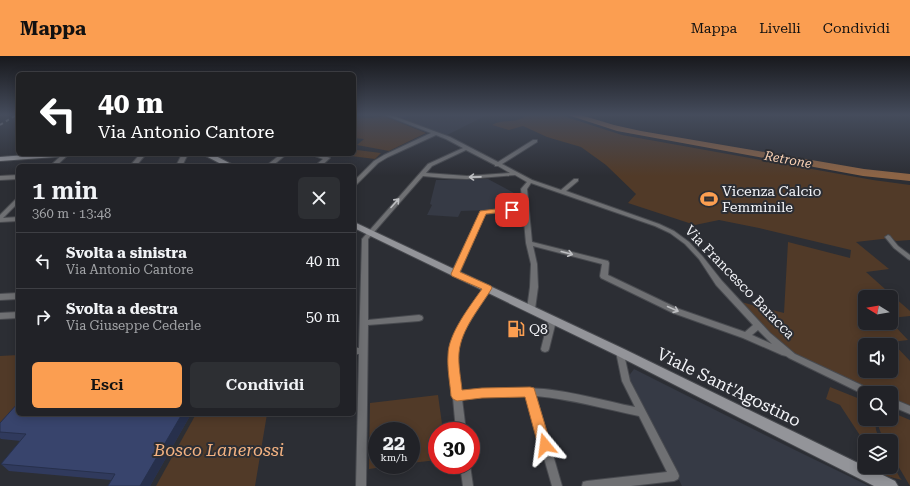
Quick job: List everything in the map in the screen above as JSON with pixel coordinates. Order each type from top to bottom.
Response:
[{"type":"main road","points":[[0,159],[40,156]]},
{"type":"main road","points":[[215,156],[228,164]]},
{"type":"main road","name":"Viale Sant'Agostino","points":[[356,226],[620,352],[890,486]]},
{"type":"street","points":[[356,182],[376,162],[434,135]]},
{"type":"street","name":"Via Francesco Baracca","points":[[438,135],[530,182],[657,225],[672,232],[687,243],[719,283],[758,325],[792,356],[858,387]]},
{"type":"street","points":[[497,165],[535,141]]},
{"type":"street","points":[[362,486],[358,351],[363,323],[365,239],[369,232],[430,165],[466,148]]},
{"type":"street","points":[[55,164],[64,156]]},
{"type":"street","points":[[135,164],[141,156]]},
{"type":"street","points":[[272,164],[282,156]]},
{"type":"street","points":[[320,156],[327,158],[320,164]]},
{"type":"street","points":[[421,174],[442,177],[490,177],[513,174]]},
{"type":"street","points":[[0,178],[16,177]]},
{"type":"street","points":[[562,192],[576,180]]},
{"type":"street","points":[[530,182],[524,189],[534,264],[534,287],[531,309]]},
{"type":"street","points":[[0,219],[16,202]]},
{"type":"street","points":[[455,274],[483,212],[526,208]]},
{"type":"street","points":[[0,219],[16,219]]},
{"type":"street","points":[[888,237],[896,247],[910,258]]},
{"type":"street","points":[[530,243],[606,263],[604,276],[676,311],[746,336],[792,356]]},
{"type":"street","points":[[460,422],[453,354],[458,336],[474,308],[488,288]]},
{"type":"street","points":[[0,297],[16,296]]},
{"type":"street","points":[[0,316],[16,315]]},
{"type":"street","points":[[363,323],[419,318]]},
{"type":"street","points":[[545,349],[552,320]]},
{"type":"street","points":[[746,336],[758,325]]},
{"type":"street","points":[[587,486],[674,476],[626,381],[620,352]]},
{"type":"street","points":[[457,396],[482,393],[530,392],[570,397],[642,413]]},
{"type":"street","points":[[530,392],[557,486]]},
{"type":"street","points":[[898,405],[910,410]]},
{"type":"street","points":[[466,474],[468,486]]},
{"type":"shaded area","points":[[488,179],[514,193],[514,205],[517,206],[518,209],[461,211],[458,217],[427,215],[432,205],[430,204],[436,180]]},
{"type":"shaded area","points":[[634,369],[869,486],[682,486],[628,377]]},
{"type":"green space","points":[[356,135],[422,135],[389,151],[357,145],[364,139],[356,138]]},
{"type":"green space","points":[[543,135],[622,135],[873,180],[910,185],[910,240],[896,241],[891,238],[856,242],[889,269],[866,272],[885,289],[858,290],[858,330],[898,329],[908,340],[898,341],[898,338],[858,338],[858,378],[898,378],[898,348],[910,361],[910,407],[898,402],[898,386],[858,386],[815,368],[785,348],[741,302],[784,313],[788,242],[850,258],[851,250],[719,220],[695,225],[628,203],[636,194],[606,165],[581,147]]},
{"type":"green space","points":[[356,151],[381,153],[375,159],[351,156],[356,156]]},
{"type":"green space","points":[[898,300],[910,311],[910,316],[898,317]]},
{"type":"green space","points":[[16,355],[16,413],[0,431],[0,356]]},
{"type":"green space","points":[[830,387],[858,398],[858,426],[876,426],[877,434],[859,434],[840,405],[826,399]]},
{"type":"green space","points":[[438,395],[442,422],[428,422],[428,461],[420,462],[420,422],[370,422],[370,403]]},
{"type":"green space","points":[[898,415],[910,420],[910,486],[898,466],[898,434],[881,434],[879,426],[898,426]]},
{"type":"green space","name":"Bosco Lanerossi","points":[[195,416],[267,416],[255,486],[156,486]]},
{"type":"green space","points":[[885,474],[898,474],[902,480],[886,476]]},
{"type":"water","name":"Retrone","points":[[639,135],[665,135],[864,169],[910,174],[910,181],[863,176]]},
{"type":"building","points":[[16,405],[16,416],[181,416],[140,486],[108,486],[115,474],[1,464],[26,434],[0,432],[0,423]]},
{"type":"place","name":"Vicenza Calcio Femminile","points":[[709,199]]},
{"type":"place","name":"Q8","points":[[516,329]]},
{"type":"route","points":[[512,210],[483,212],[455,274],[488,288],[474,308],[458,336],[453,354],[457,396],[482,393],[530,392],[545,445]]}]
